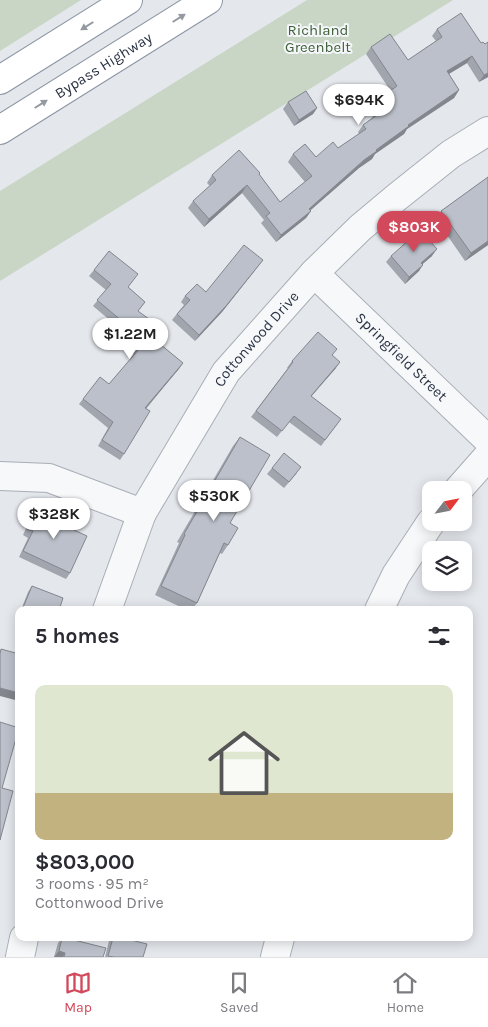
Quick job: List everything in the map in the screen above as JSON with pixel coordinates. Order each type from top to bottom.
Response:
[{"type":"highway","points":[[0,80],[128,0]]},
{"type":"highway","name":"Bypass Highway","points":[[0,130],[208,0]]},
{"type":"street","name":"Cottonwood Drive","points":[[108,606],[142,513],[226,372],[314,273],[360,228],[451,154],[488,131]]},
{"type":"street","name":"Springfield Street","points":[[314,273],[488,440]]},
{"type":"street","points":[[466,481],[488,456]]},
{"type":"street","points":[[0,476],[49,478],[142,513]]},
{"type":"street","points":[[381,606],[396,575],[425,531]]},
{"type":"street","points":[[20,957],[23,941]]},
{"type":"street","points":[[275,957],[279,941]]},
{"type":"green space","points":[[0,0],[81,0],[0,51]]},
{"type":"green space","name":"Richland Greenbelt","points":[[307,0],[453,0],[0,281],[0,191]]},
{"type":"building","points":[[461,13],[481,43],[485,44],[488,42],[488,73],[484,75],[472,56],[447,71],[459,90],[408,125],[376,150],[309,209],[311,211],[281,235],[266,216],[270,213],[247,185],[209,219],[193,201],[216,180],[212,175],[239,150],[260,173],[280,202],[312,176],[293,154],[305,144],[316,157],[333,142],[338,148],[366,129],[363,125],[380,113],[373,103],[397,86],[371,47],[390,34],[408,60],[442,37],[437,29]]},
{"type":"building","points":[[306,91],[317,108],[299,120],[288,102]]},
{"type":"building","points":[[488,177],[488,241],[471,253],[441,211]]},
{"type":"building","points":[[420,230],[437,249],[409,277],[391,256]]},
{"type":"building","points":[[244,245],[263,260],[226,306],[199,335],[177,314],[190,300],[185,296],[197,284],[206,292]]},
{"type":"building","points":[[109,251],[138,274],[128,287],[145,302],[138,311],[157,325],[149,335],[183,363],[145,408],[150,411],[124,454],[102,440],[113,422],[83,399],[100,377],[109,384],[139,349],[122,337],[129,327],[97,300],[111,284],[94,270]]},
{"type":"building","points":[[318,332],[337,349],[332,355],[340,362],[311,396],[341,419],[325,440],[294,416],[282,431],[256,411],[292,361]]},
{"type":"building","points":[[240,437],[270,455],[230,523],[238,528],[228,545],[224,543],[197,603],[161,586],[184,534]]},
{"type":"building","points":[[284,453],[301,467],[289,482],[272,468]]},
{"type":"building","points":[[37,507],[76,525],[74,530],[87,536],[70,573],[23,551],[33,531],[27,529]]},
{"type":"building","points":[[32,586],[63,598],[60,606],[24,606]]},
{"type":"building","points":[[1,649],[15,653],[15,692],[0,688]]},
{"type":"building","points":[[0,722],[15,727],[15,742],[2,788],[13,791],[0,840]]},
{"type":"building","points":[[61,941],[78,941],[106,948],[103,957],[64,957],[65,953],[59,951]]},
{"type":"building","points":[[112,941],[135,941],[147,944],[143,957],[108,956]]}]
